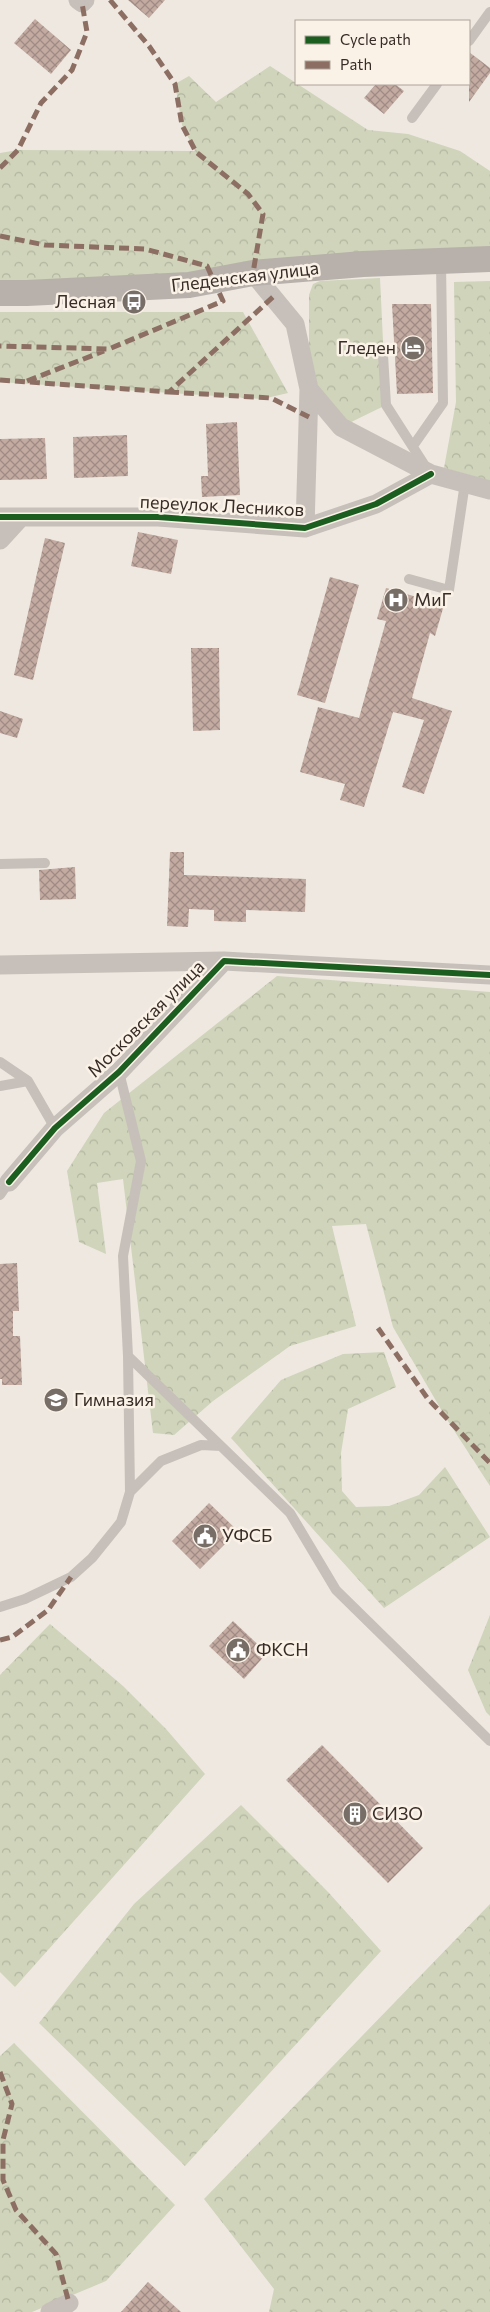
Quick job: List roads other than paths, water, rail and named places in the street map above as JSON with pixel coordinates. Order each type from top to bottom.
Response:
[{"type":"main road","name":"Гледенская улица","points":[[0,293],[27,294],[189,285],[252,273],[363,264],[490,259]]},
{"type":"street","points":[[252,273],[295,324],[310,389],[305,528]]},
{"type":"street","points":[[310,389],[341,427],[431,474],[490,490]]},
{"type":"street","name":"переулок Лесников","points":[[0,517],[158,516],[305,528],[376,504],[431,474]]},
{"type":"street","points":[[0,540],[21,517]]},
{"type":"street","points":[[0,965],[224,961]]},
{"type":"street","name":"Московская улица","points":[[5,1189],[56,1128],[119,1072],[224,961],[490,975]]},
{"type":"street","points":[[50,2312],[69,2303]]},
{"type":"lane","points":[[470,40],[490,12]]},
{"type":"lane","points":[[412,118],[436,85]]},
{"type":"lane","points":[[412,446],[443,403],[441,261]]},
{"type":"lane","points":[[383,355],[386,405],[431,474]]},
{"type":"lane","points":[[409,579],[448,590],[465,483]]},
{"type":"lane","points":[[0,864],[45,863]]},
{"type":"lane","points":[[0,1062],[28,1081],[56,1128]]},
{"type":"lane","points":[[0,1607],[25,1599],[71,1577],[92,1558],[121,1522],[130,1492],[128,1356],[123,1256],[140,1161],[119,1072]]},
{"type":"lane","points":[[0,1086],[28,1081]]},
{"type":"lane","points":[[128,1356],[290,1513],[336,1590],[490,1742]]},
{"type":"lane","points":[[130,1492],[161,1461],[201,1445],[221,1446]]},
{"type":"place","name":"Лесная","points":[[134,302]]},
{"type":"place","name":"Гледен","points":[[413,348]]},
{"type":"place","name":"МиГ","points":[[396,600]]},
{"type":"place","name":"Гимназия","points":[[56,1400]]},
{"type":"place","name":"УФСБ","points":[[205,1536]]},
{"type":"place","name":"ФКСН","points":[[238,1650]]},
{"type":"place","name":"СИЗО","points":[[355,1814]]}]
